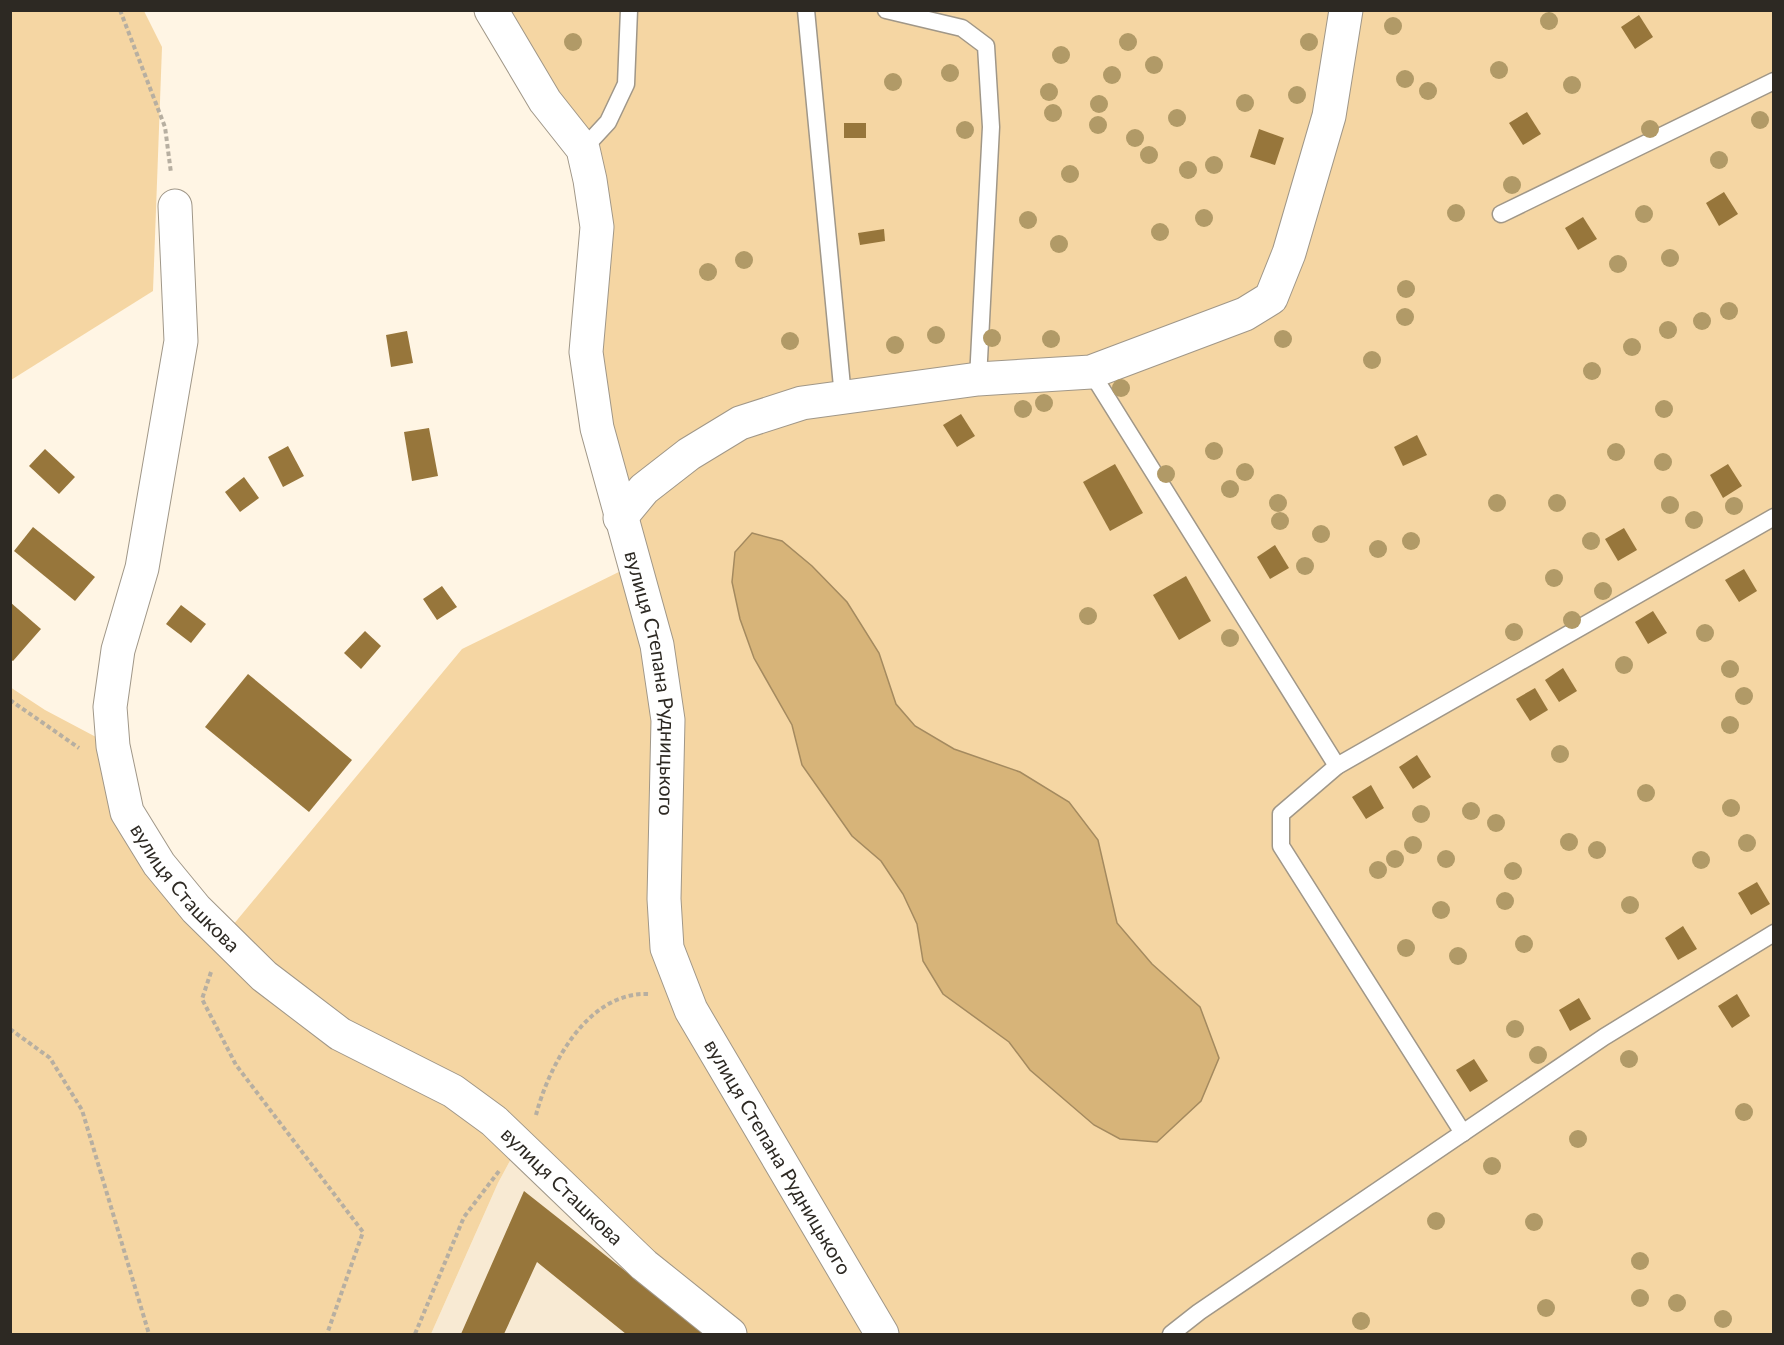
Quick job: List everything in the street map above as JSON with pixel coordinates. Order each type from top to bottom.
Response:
[{"type":"street","name":"вулиця Степана Рудницького","points":[[491,10],[545,101],[583,149],[597,227],[586,352],[597,428],[620,518],[657,645],[668,720],[664,899],[667,948],[691,1010],[882,1335]]},
{"type":"street","points":[[620,518],[644,489],[689,454],[740,423],[802,403],[843,397],[978,379],[1091,372],[1245,314],[1271,298],[1289,254],[1329,116],[1346,10]]},
{"type":"street","name":"вулиця Сташкова","points":[[175,206],[181,341],[142,568],[118,650],[110,707],[113,746],[127,812],[159,864],[223,938],[264,975],[340,1034],[453,1091],[494,1121],[644,1266],[730,1335]]},
{"type":"lane","points":[[583,149],[608,122],[626,84],[629,10]]},
{"type":"lane","points":[[806,10],[843,397]]},
{"type":"lane","points":[[886,10],[962,28],[986,46],[991,127],[978,379]]},
{"type":"lane","points":[[1501,214],[1773,81]]},
{"type":"lane","points":[[1091,372],[1337,766]]},
{"type":"lane","points":[[1463,1133],[1281,846],[1281,814],[1337,766],[1773,517]]},
{"type":"lane","points":[[1171,1335],[1199,1312],[1604,1037],[1773,933]]},
{"type":"path","points":[[120,10],[165,127],[175,206]]},
{"type":"path","points":[[10,700],[85,752]]},
{"type":"path","points":[[223,938],[202,999],[236,1065],[363,1232],[327,1335]]},
{"type":"path","points":[[544,1167],[537,1150],[535,1120],[544,1085],[560,1055],[579,1029],[616,1000],[637,993],[668,998],[691,1010]]},
{"type":"path","points":[[10,1029],[50,1059],[82,1110],[149,1335]]},
{"type":"path","points":[[415,1335],[464,1218],[519,1144]]},
{"type":"shaded area","points":[[11,10],[144,11],[162,47],[153,291],[11,380]]},
{"type":"shaded area","points":[[491,11],[1773,11],[1773,1334],[730,1334],[519,1144],[498,1183],[431,1334],[11,1334],[10,687],[45,710],[113,746],[127,812],[223,937],[462,649],[633,565],[597,428],[590,180]],"holes":[[[740,619],[879,653],[896,704],[915,726],[954,749],[1020,772],[1098,840],[1117,923],[1152,964],[1060,1096],[1030,1070],[1009,1042],[943,994],[923,961],[917,924],[903,894],[881,861],[852,836],[803,765],[792,725],[754,658]]]},
{"type":"shaded area","points":[[752,533],[782,541],[812,566],[847,602],[879,653],[896,704],[915,726],[954,749],[1020,772],[1069,802],[1098,840],[1117,923],[1152,964],[1200,1007],[1219,1058],[1201,1101],[1157,1142],[1120,1139],[1094,1125],[1030,1070],[1009,1042],[943,994],[923,961],[917,924],[903,894],[881,861],[852,836],[802,765],[792,725],[754,658],[740,619],[732,582],[735,552]]},
{"type":"shaded area","points":[[519,1144],[730,1334],[431,1334],[498,1183]]},
{"type":"building","points":[[1639,15],[1653,37],[1635,49],[1621,27]]},
{"type":"building","points":[[1527,112],[1541,134],[1523,145],[1509,123]]},
{"type":"building","points":[[844,123],[866,123],[866,138],[844,138]]},
{"type":"building","points":[[1259,129],[1284,138],[1275,165],[1250,157]]},
{"type":"building","points":[[1724,192],[1738,214],[1719,226],[1706,203]]},
{"type":"building","points":[[1583,217],[1597,239],[1578,250],[1565,228]]},
{"type":"building","points":[[884,229],[885,241],[860,245],[858,233]]},
{"type":"building","points":[[407,331],[413,363],[391,367],[386,335]]},
{"type":"building","points":[[961,414],[975,436],[957,447],[943,425]]},
{"type":"building","points":[[429,428],[438,476],[412,481],[404,432]]},
{"type":"building","points":[[1417,435],[1427,455],[1403,466],[1394,447]]},
{"type":"building","points":[[288,446],[304,476],[283,487],[268,457]]},
{"type":"building","points":[[45,449],[75,477],[59,494],[29,466]]},
{"type":"building","points":[[1115,464],[1143,513],[1110,531],[1083,482]]},
{"type":"building","points":[[1728,464],[1742,486],[1723,498],[1710,475]]},
{"type":"building","points":[[244,477],[259,498],[240,512],[225,492]]},
{"type":"building","points":[[33,527],[95,577],[75,601],[14,551]]},
{"type":"building","points":[[1624,528],[1637,550],[1618,561],[1605,539]]},
{"type":"building","points":[[1275,545],[1289,568],[1270,579],[1257,557]]},
{"type":"building","points":[[1744,569],[1757,591],[1739,602],[1725,580]]},
{"type":"building","points":[[1186,576],[1211,621],[1179,640],[1153,595]]},
{"type":"building","points":[[442,586],[457,607],[437,620],[423,599]]},
{"type":"building","points":[[10,602],[41,629],[13,661],[10,659]]},
{"type":"building","points":[[181,605],[206,624],[191,643],[166,624]]},
{"type":"building","points":[[1653,611],[1667,633],[1648,644],[1635,622]]},
{"type":"building","points":[[365,631],[381,646],[361,669],[344,653]]},
{"type":"building","points":[[1563,668],[1577,691],[1559,702],[1545,680]]},
{"type":"building","points":[[248,674],[352,760],[309,812],[205,727]]},
{"type":"building","points":[[1535,688],[1548,710],[1530,721],[1516,699]]},
{"type":"building","points":[[1417,755],[1431,777],[1413,789],[1399,767]]},
{"type":"building","points":[[1371,785],[1384,808],[1366,819],[1352,797]]},
{"type":"building","points":[[1757,882],[1770,904],[1751,915],[1738,893]]},
{"type":"building","points":[[1683,926],[1697,949],[1678,960],[1665,938]]},
{"type":"building","points":[[1737,994],[1750,1016],[1732,1028],[1718,1006]]},
{"type":"building","points":[[1579,998],[1591,1019],[1570,1031],[1559,1010]]},
{"type":"building","points":[[1474,1059],[1488,1081],[1470,1092],[1456,1070]]},
{"type":"building","points":[[524,1191],[705,1334],[626,1334],[537,1262],[504,1334],[461,1334]]}]
